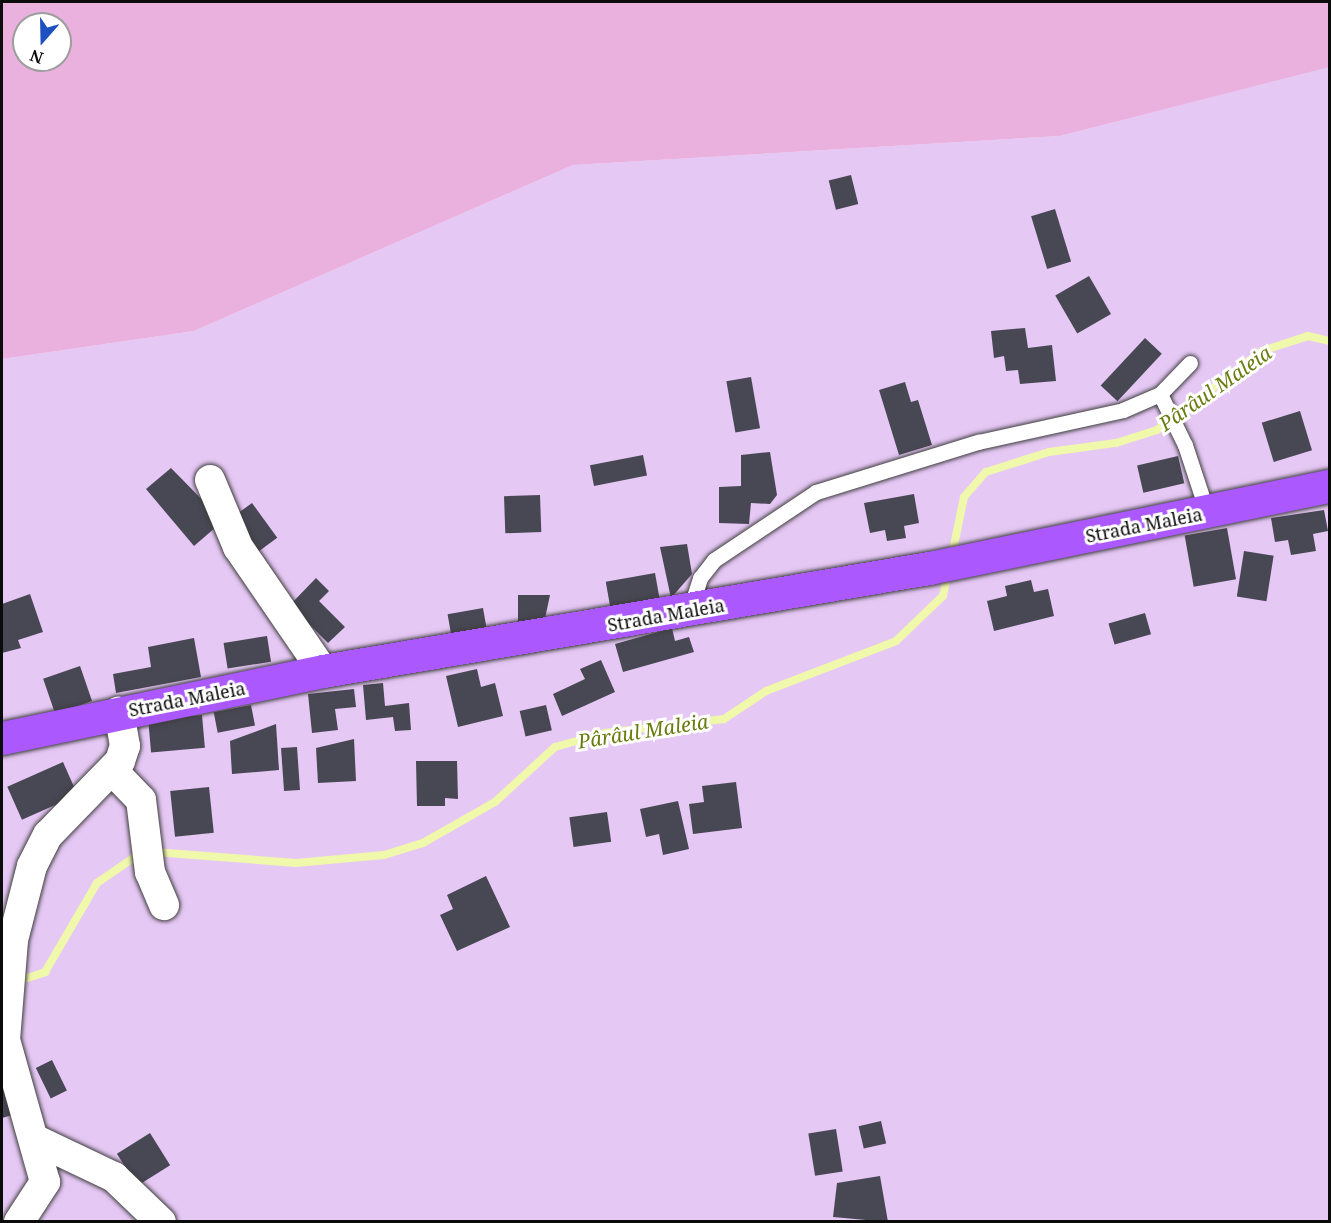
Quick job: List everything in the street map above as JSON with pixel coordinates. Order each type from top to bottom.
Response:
[{"type":"main road","name":"Strada Maleia","points":[[2,738],[119,712],[323,672],[689,612],[929,568],[1329,486]]},
{"type":"street","points":[[210,480],[238,548],[323,672]]},
{"type":"street","points":[[19,1221],[45,1182],[34,1139],[14,1080],[3,1012],[7,969],[32,866],[48,836],[114,772],[124,746],[119,712]]},
{"type":"street","points":[[114,772],[141,800],[149,855],[164,905]]},
{"type":"street","points":[[34,1139],[114,1177],[161,1221]]},
{"type":"lane","points":[[689,612],[700,578],[714,560],[816,492],[978,442],[1164,401],[1190,363]]},
{"type":"lane","points":[[1164,401],[1185,445],[1207,512]]},
{"type":"shaded area","points":[[2,2],[1329,2],[1330,67],[1060,136],[573,165],[194,331],[2,359]]},
{"type":"shaded area","points":[[1329,67],[1329,1221],[2,1221],[2,359],[194,331],[573,165],[1060,136]]},
{"type":"building","points":[[851,175],[858,204],[836,210],[829,181]]},
{"type":"building","points":[[1055,209],[1071,262],[1047,269],[1031,216]]},
{"type":"building","points":[[1089,276],[1111,314],[1077,334],[1055,296]]},
{"type":"building","points":[[1025,328],[1028,348],[1052,345],[1056,381],[1020,384],[1018,370],[1006,371],[1004,356],[994,358],[991,331]]},
{"type":"building","points":[[1145,338],[1162,354],[1117,401],[1101,386]]},
{"type":"building","points":[[751,377],[760,428],[735,433],[726,381]]},
{"type":"building","points":[[905,382],[911,402],[918,400],[932,445],[899,455],[879,390]]},
{"type":"building","points":[[1300,411],[1312,450],[1274,462],[1262,423]]},
{"type":"building","points":[[770,452],[777,495],[770,504],[751,503],[749,524],[719,523],[719,487],[741,486],[741,455]]},
{"type":"building","points":[[643,455],[647,476],[594,486],[590,465]]},
{"type":"building","points":[[1178,456],[1184,483],[1143,493],[1137,465]]},
{"type":"building","points":[[171,468],[223,521],[194,546],[146,489]]},
{"type":"building","points":[[914,494],[919,523],[904,526],[906,538],[887,541],[885,530],[870,533],[864,503]]},
{"type":"building","points":[[540,495],[541,532],[505,533],[504,496]]},
{"type":"building","points":[[252,503],[277,538],[258,552],[233,517]]},
{"type":"building","points":[[1324,510],[1328,531],[1313,534],[1316,551],[1291,555],[1288,540],[1275,542],[1271,518]]},
{"type":"building","points":[[1227,528],[1236,579],[1194,587],[1185,535]]},
{"type":"building","points":[[687,544],[692,574],[671,598],[660,547]]},
{"type":"building","points":[[1244,551],[1274,556],[1266,601],[1237,596]]},
{"type":"building","points":[[655,573],[660,601],[611,609],[606,582]]},
{"type":"building","points":[[316,578],[329,591],[319,601],[345,627],[328,643],[290,605]]},
{"type":"building","points":[[1031,580],[1034,592],[1048,589],[1054,616],[994,631],[987,601],[1007,596],[1005,586]]},
{"type":"building","points":[[30,594],[43,632],[18,640],[21,648],[2,653],[2,604]]},
{"type":"building","points":[[518,595],[550,595],[543,628],[518,628]]},
{"type":"building","points":[[483,608],[488,635],[452,641],[448,614]]},
{"type":"building","points":[[1145,613],[1151,634],[1115,645],[1108,623]]},
{"type":"building","points":[[672,628],[675,641],[689,637],[694,652],[623,672],[615,644]]},
{"type":"building","points":[[267,636],[271,662],[228,669],[224,643]]},
{"type":"building","points":[[194,638],[201,677],[116,693],[113,674],[151,667],[148,647]]},
{"type":"building","points":[[601,660],[615,692],[562,716],[553,694],[585,679],[580,669]]},
{"type":"building","points":[[80,666],[92,701],[55,714],[43,679]]},
{"type":"building","points":[[477,669],[481,687],[495,683],[503,716],[458,727],[446,676]]},
{"type":"building","points":[[383,683],[385,706],[409,703],[411,730],[395,731],[393,717],[366,720],[363,685]]},
{"type":"building","points":[[354,689],[356,707],[335,709],[338,730],[312,733],[308,694]]},
{"type":"building","points":[[251,705],[255,726],[218,733],[214,712]]},
{"type":"building","points":[[546,705],[552,730],[526,736],[520,711]]},
{"type":"building","points":[[202,715],[205,748],[151,753],[148,720]]},
{"type":"building","points":[[276,724],[279,770],[232,774],[230,741]]},
{"type":"building","points":[[354,739],[356,781],[318,783],[316,748]]},
{"type":"building","points":[[297,747],[300,790],[284,791],[281,748]]},
{"type":"building","points":[[416,761],[457,761],[458,799],[445,798],[445,806],[417,806]]},
{"type":"building","points":[[63,762],[78,795],[22,820],[7,787]]},
{"type":"building","points":[[736,782],[742,828],[693,834],[689,804],[704,802],[702,786]]},
{"type":"building","points":[[209,787],[214,833],[175,837],[170,791]]},
{"type":"building","points":[[678,801],[689,849],[663,855],[659,834],[646,837],[640,809]]},
{"type":"building","points":[[607,812],[611,842],[574,847],[569,817]]},
{"type":"building","points":[[486,876],[510,927],[457,951],[440,915],[453,909],[447,895]]},
{"type":"building","points":[[52,1060],[67,1091],[51,1098],[36,1068]]},
{"type":"building","points":[[5,1082],[16,1114],[2,1118],[2,1083]]},
{"type":"building","points":[[881,1121],[886,1143],[864,1149],[859,1126]]},
{"type":"building","points":[[836,1129],[843,1171],[815,1176],[808,1133]]},
{"type":"building","points":[[150,1133],[170,1165],[137,1186],[117,1154]]},
{"type":"building","points":[[880,1176],[888,1222],[833,1217],[837,1183]]},
{"type":"waterway","name":"Pârâul Maleia","points":[[952,555],[964,497],[986,472],[1049,452],[1116,443],[1157,430],[1262,351],[1308,336],[1330,341]]},
{"type":"waterway","name":"Pârâul Maleia","points":[[154,852],[296,863],[384,855],[423,843],[495,802],[555,747],[605,733],[724,719],[766,691],[896,641],[943,596],[948,572]]},
{"type":"waterway","name":"Pârâul Maleia","points":[[15,982],[45,972],[97,883],[142,852]]}]
